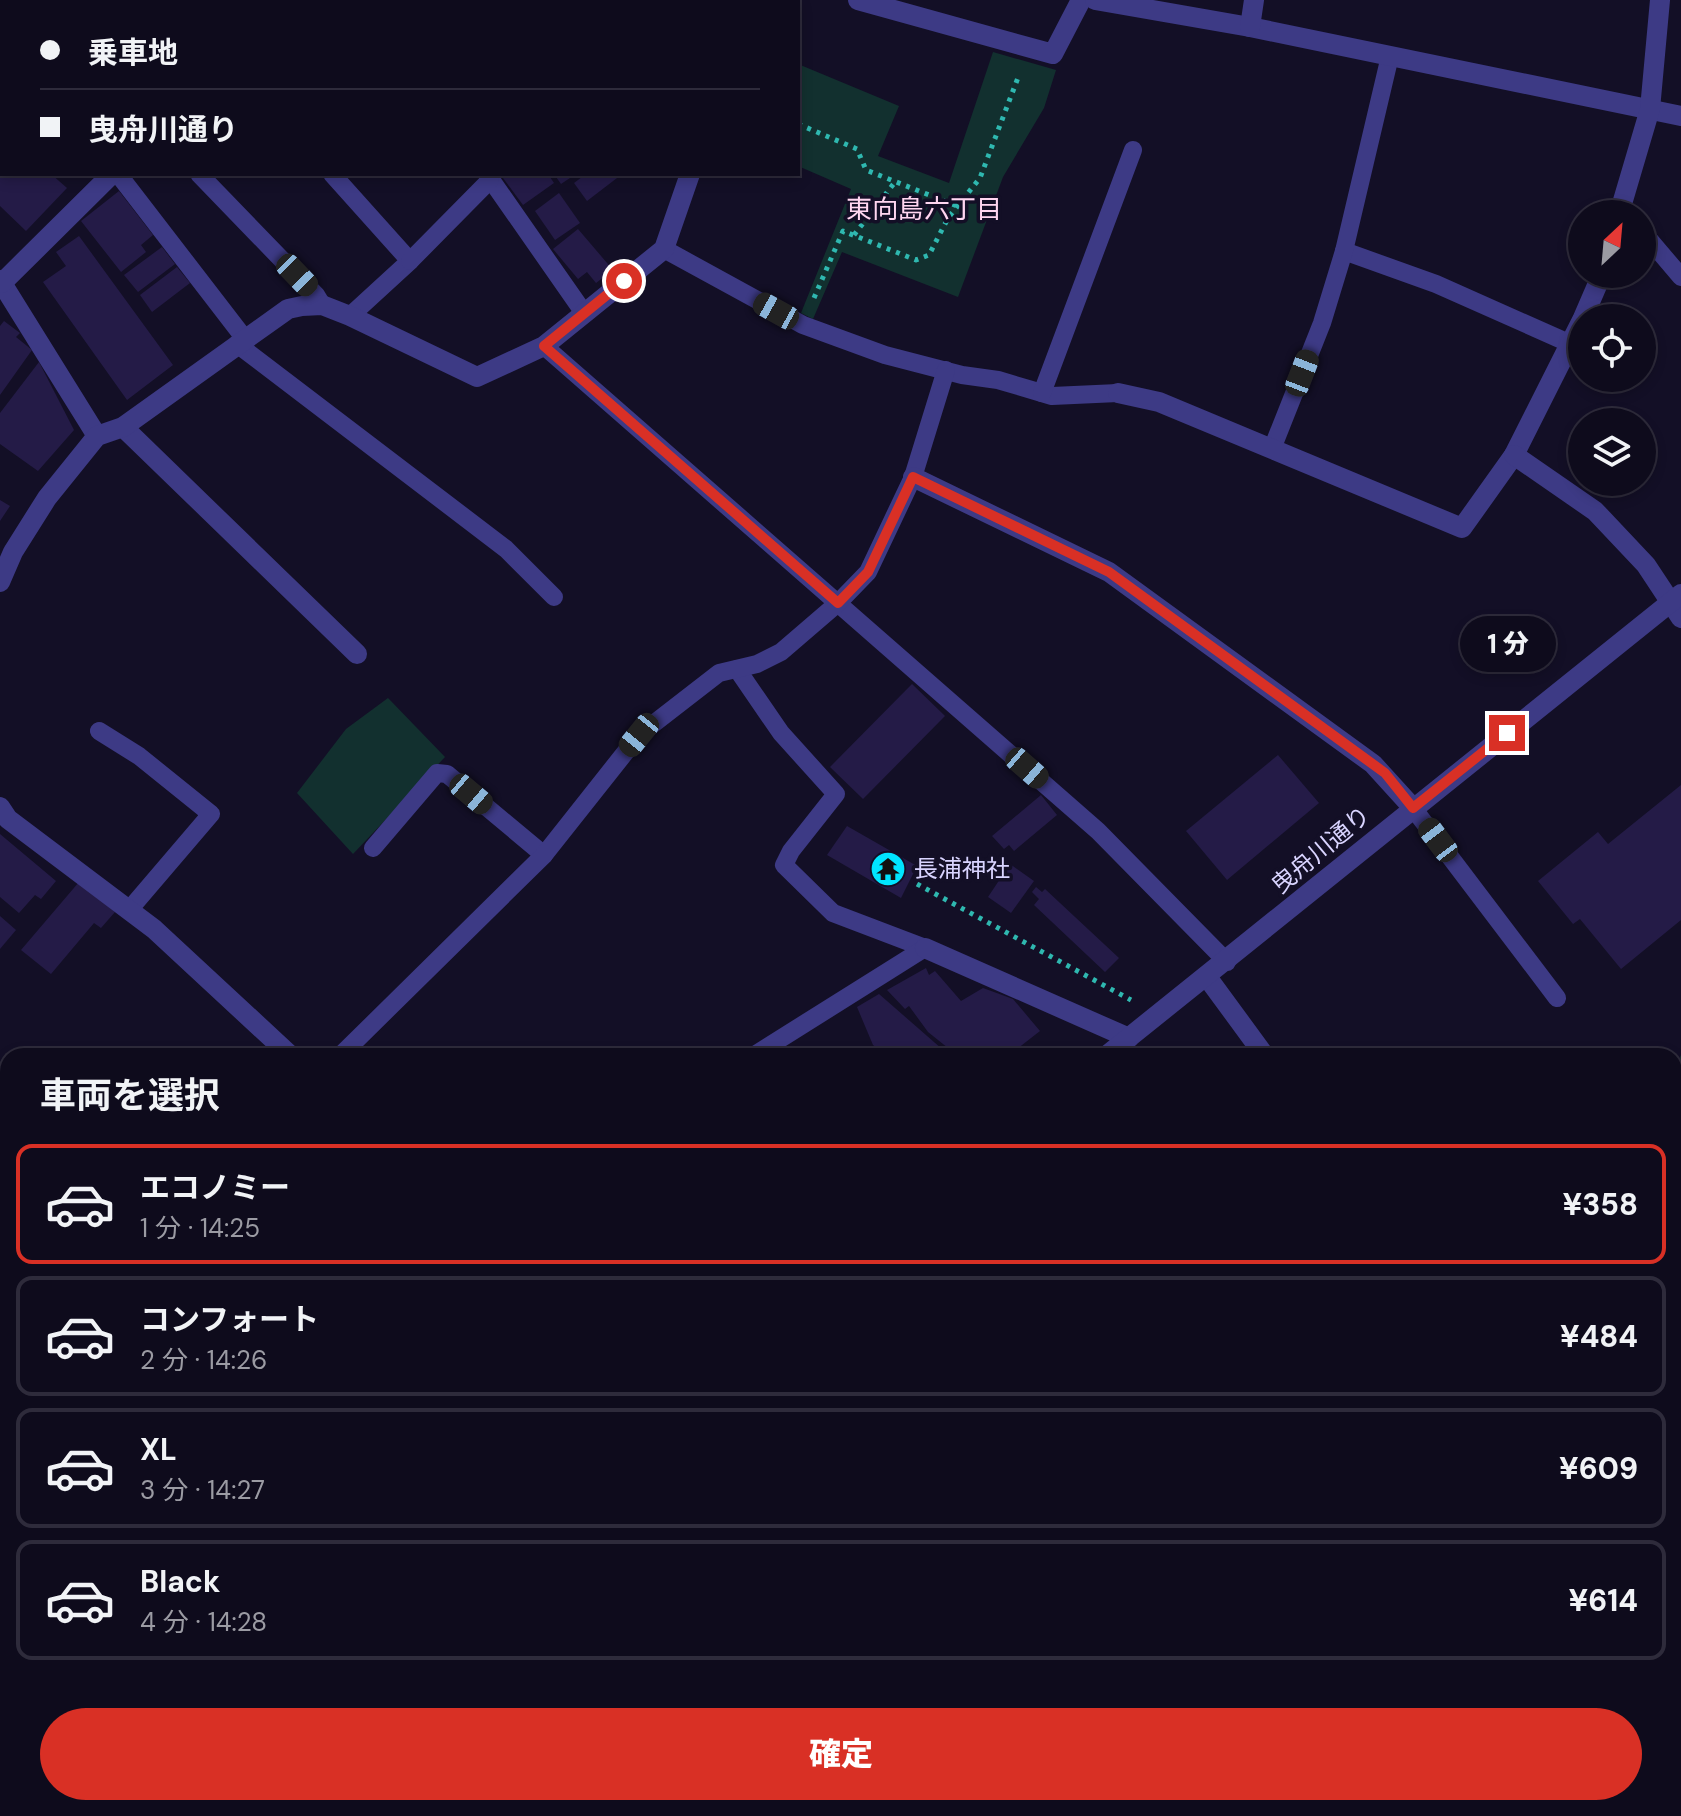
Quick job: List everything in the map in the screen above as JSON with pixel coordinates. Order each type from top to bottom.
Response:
[{"type":"street","points":[[858,0],[1053,54],[1081,0]]},
{"type":"street","points":[[1095,0],[1250,27],[1681,116]]},
{"type":"street","points":[[1250,27],[1254,0]]},
{"type":"street","points":[[1626,200],[1650,109],[1660,0]]},
{"type":"street","points":[[97,436],[1,281],[113,176]]},
{"type":"street","points":[[0,582],[13,552],[47,498],[97,436],[123,427],[288,309],[322,305],[477,377],[544,346],[664,249],[689,176]]},
{"type":"street","points":[[1118,393],[1159,402],[1462,528],[1514,455],[1568,350]]},
{"type":"street","points":[[123,427],[357,654]]},
{"type":"street","points":[[1514,455],[1595,511],[1646,565],[1677,605]]},
{"type":"street","points":[[913,477],[1109,572],[1385,773],[1413,808]]},
{"type":"street","name":"曳舟川通り","points":[[1116,1048],[1227,962],[1413,808],[1677,605]]},
{"type":"street","points":[[0,807],[8,819],[129,910],[282,1048]]},
{"type":"street","points":[[925,948],[1129,1038]]},
{"type":"street","points":[[1207,977],[1258,1048]]},
{"type":"lane","points":[[1272,449],[1322,323],[1344,251],[1390,56]]},
{"type":"lane","points":[[1042,393],[1133,150]]},
{"type":"lane","points":[[117,176],[241,341],[506,549],[554,597]]},
{"type":"lane","points":[[201,176],[316,295],[322,305]]},
{"type":"lane","points":[[334,176],[410,261]]},
{"type":"lane","points":[[350,316],[410,261],[488,177],[584,313]]},
{"type":"lane","points":[[1656,248],[1681,277]]},
{"type":"lane","points":[[664,249],[803,325],[859,347],[1042,393],[1118,393]]},
{"type":"lane","points":[[1344,251],[1436,284],[1568,343]]},
{"type":"lane","points":[[544,346],[1098,831],[1227,962]]},
{"type":"lane","points":[[348,1048],[544,855],[639,735],[696,687],[719,673],[757,664],[781,652],[838,603],[868,572],[913,477],[946,370]]},
{"type":"lane","points":[[737,669],[781,733],[836,794],[784,865],[833,913],[925,948]]},
{"type":"lane","points":[[99,731],[139,756],[211,814],[129,910]]},
{"type":"lane","points":[[373,848],[437,773],[447,774],[544,855]]},
{"type":"lane","points":[[1413,808],[1557,998]]},
{"type":"lane","points":[[766,1048],[925,948]]},
{"type":"path","points":[[803,325],[843,231],[916,260],[929,255],[957,206],[980,178],[1027,46]]},
{"type":"path","points":[[800,125],[857,149],[866,170],[957,206]]},
{"type":"path","points":[[854,235],[895,181]]},
{"type":"path","points":[[917,884],[1158,1015]]},
{"type":"green space","points":[[993,52],[1056,70],[1044,108],[1003,177],[958,297],[842,252],[813,319],[801,313],[851,189],[800,167],[800,65],[899,106],[878,156],[949,183]]},
{"type":"green space","points":[[388,698],[445,757],[353,854],[297,793],[346,729]]},
{"type":"building","points":[[53,176],[67,188],[26,231],[0,206],[0,177]]},
{"type":"building","points":[[501,176],[549,176],[554,183],[523,205]]},
{"type":"building","points":[[555,176],[573,176],[561,184]]},
{"type":"building","points":[[583,176],[617,178],[587,201],[574,183]]},
{"type":"building","points":[[119,191],[153,235],[141,245],[146,252],[121,272],[81,221]]},
{"type":"building","points":[[559,193],[580,223],[555,240],[535,211]]},
{"type":"building","points":[[578,229],[613,270],[596,283],[587,272],[578,279],[553,249]]},
{"type":"building","points":[[79,236],[173,365],[127,400],[43,282],[66,266],[56,252]]},
{"type":"building","points":[[162,247],[175,264],[138,292],[124,275]]},
{"type":"building","points":[[177,267],[190,283],[152,312],[140,295]]},
{"type":"building","points":[[4,321],[20,333],[16,337],[32,350],[0,395],[0,326]]},
{"type":"building","points":[[39,362],[74,430],[38,471],[0,444],[0,413]]},
{"type":"building","points":[[0,500],[10,506],[0,521]]},
{"type":"building","points":[[912,684],[945,716],[863,799],[830,767]]},
{"type":"building","points":[[1278,755],[1319,803],[1227,880],[1186,831]]},
{"type":"building","points":[[1681,785],[1681,920],[1621,969],[1580,919],[1573,924],[1538,881],[1598,832],[1608,844]]},
{"type":"building","points":[[1041,795],[1057,815],[1014,851],[1009,845],[1004,849],[992,836]]},
{"type":"building","points":[[847,826],[917,866],[901,898],[827,855]]},
{"type":"building","points":[[0,834],[56,881],[41,899],[35,895],[19,913],[0,897]]},
{"type":"building","points":[[1010,864],[1034,881],[1011,913],[988,897]]},
{"type":"building","points":[[79,882],[115,912],[101,928],[94,923],[51,974],[21,950]]},
{"type":"building","points":[[1036,887],[1042,892],[1045,889],[1119,958],[1105,972],[1034,905],[1039,899],[1032,892]]},
{"type":"building","points":[[0,916],[16,930],[0,949]]},
{"type":"building","points":[[926,968],[929,975],[935,971],[961,1001],[983,988],[1013,999],[1040,1031],[1018,1048],[948,1048],[928,1032],[909,1006],[905,1009],[887,990]]},
{"type":"building","points":[[879,994],[941,1048],[877,1048],[857,1007]]},
{"type":"place","name":"長浦神社","points":[[888,869]]},
{"type":"district","name":"東向島六丁目","points":[[924,209]]},
{"type":"route","points":[[624,281],[544,346],[838,603],[868,572],[913,477],[1109,572],[1385,773],[1413,808],[1507,733]]}]
